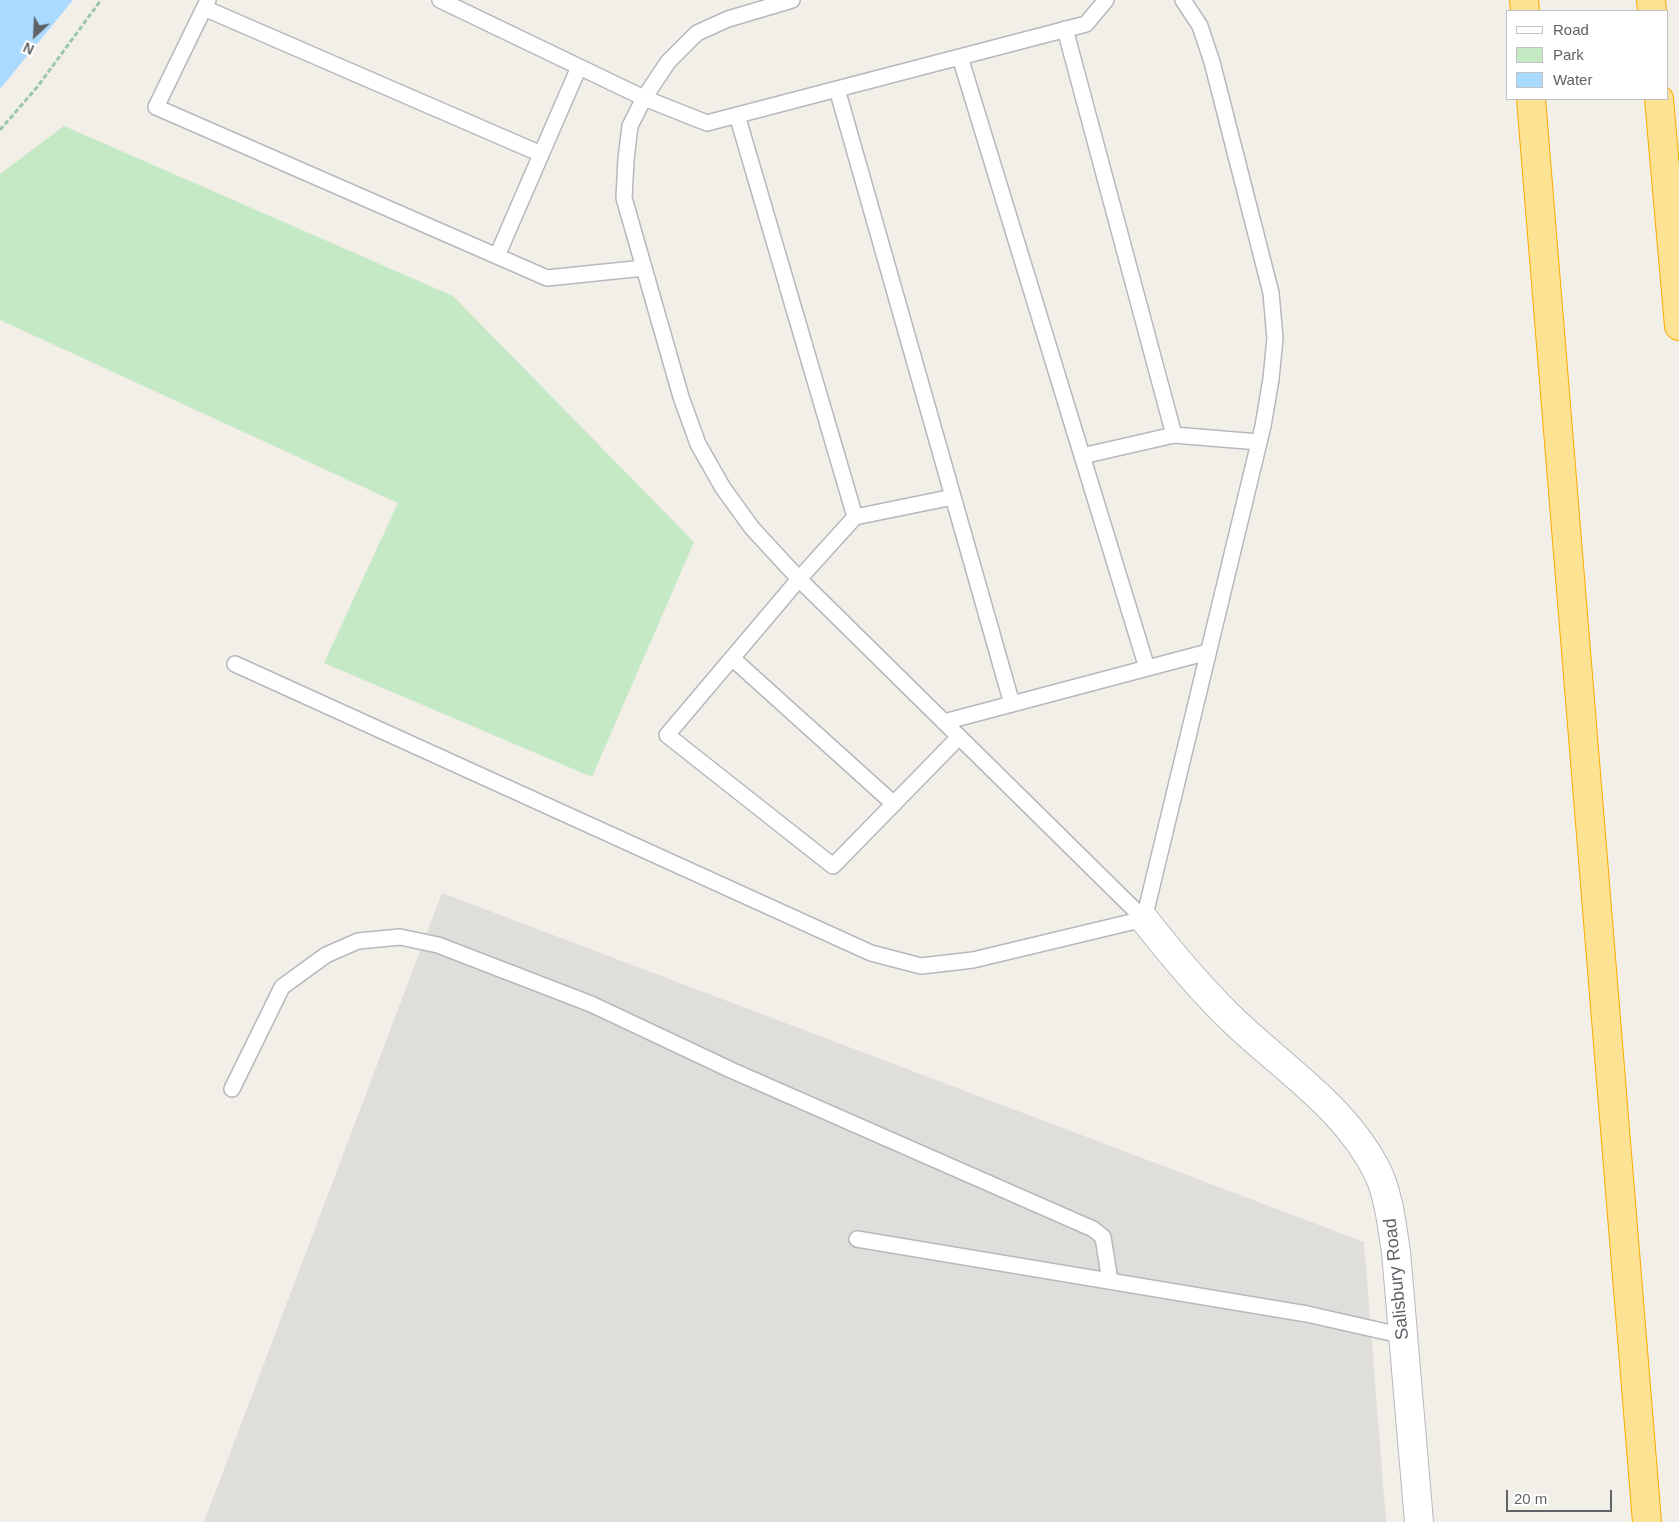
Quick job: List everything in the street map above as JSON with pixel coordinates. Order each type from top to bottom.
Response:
[{"type":"highway","points":[[1532,100],[1647,1522]]},
{"type":"highway","points":[[1659,100],[1679,326]]},
{"type":"street","name":"Salisbury Road","points":[[1144,919],[1192,978],[1237,1024],[1318,1096],[1354,1133],[1379,1175],[1390,1214],[1396,1252],[1419,1522]]},
{"type":"lane","points":[[440,0],[461,5],[579,67],[644,98],[707,123],[1086,24],[1106,0]]},
{"type":"lane","points":[[792,0],[728,19],[697,33],[668,62],[644,98],[630,126],[624,198],[681,396],[698,444],[723,488],[752,528],[799,578],[1144,919]]},
{"type":"lane","points":[[1144,919],[1259,442],[1271,379],[1275,338],[1271,293],[1212,62],[1200,26],[1183,0]]},
{"type":"lane","points":[[541,154],[206,4],[156,107],[547,278],[644,268]]},
{"type":"lane","points":[[1065,29],[1174,434]]},
{"type":"lane","points":[[960,57],[1147,668]]},
{"type":"lane","points":[[497,256],[579,67]]},
{"type":"lane","points":[[837,89],[1012,704]]},
{"type":"lane","points":[[737,115],[854,517]]},
{"type":"lane","points":[[1082,456],[1174,434],[1259,442]]},
{"type":"lane","points":[[953,497],[854,517],[799,578],[668,735],[833,866],[960,737]]},
{"type":"lane","points":[[944,722],[1208,652]]},
{"type":"lane","points":[[732,658],[894,804]]},
{"type":"lane","points":[[235,664],[871,953],[921,966],[973,960],[1144,919]]},
{"type":"lane","points":[[232,1089],[282,987],[326,955],[358,941],[400,937],[438,945],[591,1004],[731,1070],[1093,1229],[1103,1237],[1110,1281]]},
{"type":"lane","points":[[857,1239],[1307,1314],[1404,1336]]},
{"type":"path","points":[[0,130],[38,86],[100,0]]},
{"type":"shaded area","points":[[442,893],[1364,1242],[1386,1522],[204,1522]]},
{"type":"green space","points":[[64,126],[453,296],[694,542],[592,777],[324,663],[398,503],[0,320],[0,174]]},
{"type":"water","points":[[0,0],[73,0],[0,89]]}]
